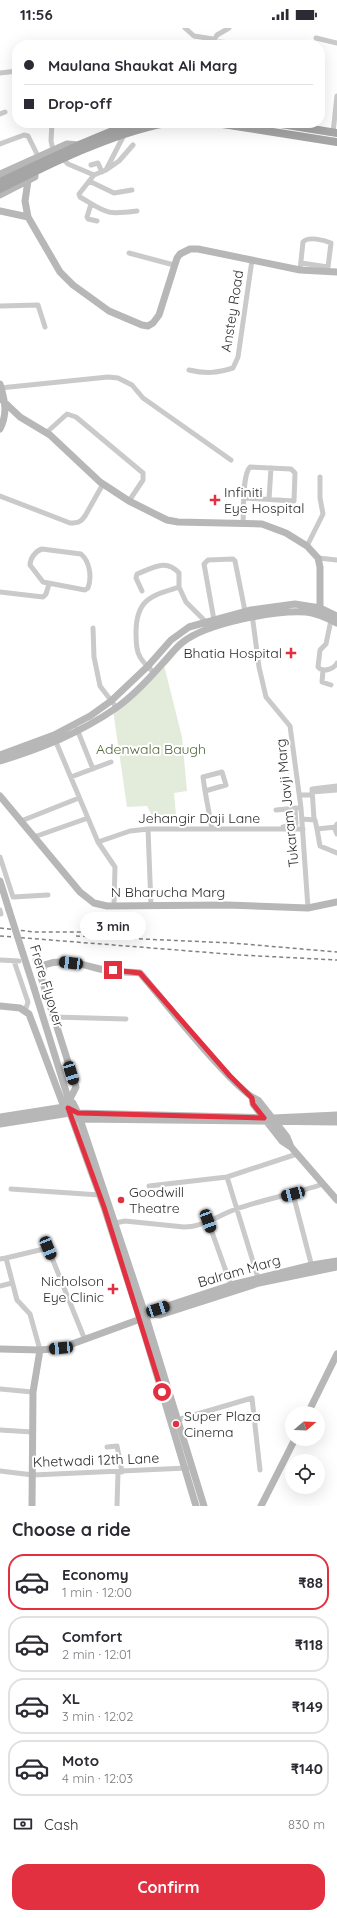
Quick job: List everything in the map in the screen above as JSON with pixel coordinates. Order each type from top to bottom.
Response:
[{"type":"main road","points":[[0,174],[40,160],[120,128]]},
{"type":"main road","points":[[0,195],[36,171],[125,134],[147,128]]},
{"type":"main road","points":[[248,128],[337,142]]},
{"type":"main road","points":[[311,128],[335,133]]},
{"type":"main road","points":[[0,182],[40,160],[53,150],[66,144],[79,145]]},
{"type":"main road","points":[[0,189],[27,178]]},
{"type":"main road","points":[[27,178],[25,201],[27,214],[60,272],[73,285],[109,311],[142,325],[148,326],[153,324],[159,315],[174,265],[180,254],[190,249],[217,252],[252,260],[337,272]]},
{"type":"main road","points":[[0,211],[27,214]]},
{"type":"main road","points":[[0,387],[3,401],[3,418],[0,429]]},
{"type":"main road","points":[[3,401],[20,417],[46,433],[103,484],[129,501],[167,520],[178,522],[262,524],[286,534],[307,546],[318,560],[318,611]]},
{"type":"main road","points":[[3,418],[20,417]]},
{"type":"main road","points":[[0,761],[56,742],[101,712],[148,666],[171,640],[189,627],[248,610],[295,604],[318,611],[335,619]]},
{"type":"main road","points":[[101,712],[116,707],[154,674],[182,642],[195,634],[214,627],[252,618],[318,611]]},
{"type":"main road","points":[[0,755],[77,728]]},
{"type":"main road","name":"N Bharucha Marg","points":[[0,796],[80,892],[94,903],[107,906],[227,904],[308,908],[337,902]]},
{"type":"main road","name":"Frere Flyover","points":[[0,881],[71,1108]]},
{"type":"main road","points":[[204,1506],[188,1468],[146,1317],[100,1195],[71,1108],[76,1087],[41,977],[44,964],[56,961],[86,964],[100,969],[140,973],[230,1076],[252,1098],[258,1100],[282,1141],[291,1147],[337,1200]]},
{"type":"main road","points":[[0,1006],[20,1008],[32,1019],[71,1108],[115,1223],[146,1317],[177,1420],[196,1506]]},
{"type":"main road","points":[[0,1124],[71,1108]]},
{"type":"main road","points":[[0,1118],[71,1108],[270,1120],[296,1123],[337,1122]]},
{"type":"main road","points":[[270,1120],[337,1115]]},
{"type":"main road","points":[[291,1147],[290,1134],[296,1123]]},
{"type":"main road","name":"Balram Marg","points":[[0,1349],[40,1350],[61,1348],[146,1317],[158,1309],[198,1299],[259,1280],[337,1262]]},
{"type":"main road","name":"Balram Marg","points":[[313,1268],[337,1267]]},
{"type":"main road","points":[[32,1506],[33,1392],[40,1350]]},
{"type":"main road","points":[[311,1406],[337,1354]]},
{"type":"main road","points":[[261,1506],[291,1446]]},
{"type":"street","points":[[185,28],[194,36],[213,39],[228,28]]},
{"type":"street","points":[[316,38],[324,40]]},
{"type":"street","points":[[325,40],[337,43]]},
{"type":"street","points":[[0,73],[12,72]]},
{"type":"street","points":[[335,133],[337,96]]},
{"type":"street","points":[[52,128],[51,141],[53,150]]},
{"type":"street","points":[[104,171],[125,134]]},
{"type":"street","points":[[0,144],[24,135],[28,136],[40,160]]},
{"type":"street","points":[[133,145],[119,161],[104,171],[94,175],[80,196],[91,204],[111,214],[137,211]]},
{"type":"street","points":[[64,159],[68,164],[94,175]]},
{"type":"street","points":[[91,165],[98,162],[104,171]]},
{"type":"street","points":[[89,181],[114,193],[132,190]]},
{"type":"street","points":[[91,204],[87,216],[88,219],[97,221]]},
{"type":"street","points":[[300,266],[303,242],[308,239],[331,243],[330,265],[324,269]]},
{"type":"street","points":[[129,252],[174,265]]},
{"type":"street","name":"Anstey Road","points":[[189,370],[204,374],[219,373],[233,368],[238,357],[252,260]]},
{"type":"street","points":[[0,306],[38,305],[45,328]]},
{"type":"street","points":[[0,387],[95,377],[113,377],[132,385],[143,398],[231,460]]},
{"type":"street","points":[[46,433],[67,414],[76,417],[143,473],[142,480],[129,501]]},
{"type":"street","points":[[243,523],[244,498],[246,470],[250,467],[291,469],[295,473],[294,501],[244,498]]},
{"type":"street","points":[[270,499],[271,468]]},
{"type":"street","points":[[307,546],[323,514],[320,498],[320,477]]},
{"type":"street","points":[[0,496],[70,523],[76,523],[82,520],[85,516],[103,484]]},
{"type":"street","points":[[39,550],[78,553],[86,558],[89,563],[90,583],[88,588],[85,590],[49,584],[43,582],[30,566],[30,562],[39,550]]},
{"type":"street","name":"Tukaram Javji Marg","points":[[210,621],[204,564],[208,560],[233,559],[236,561],[248,610],[252,618],[259,667],[266,697],[290,726],[300,795],[298,808],[302,819],[308,908]]},
{"type":"street","points":[[318,560],[337,560]]},
{"type":"street","points":[[142,590],[136,575],[164,564],[168,564],[179,573],[179,587],[186,602],[210,621]]},
{"type":"street","points":[[0,592],[43,597],[46,594],[49,584]]},
{"type":"street","points":[[154,674],[139,657],[137,648],[136,621],[138,611],[148,599],[179,587]]},
{"type":"street","points":[[335,619],[326,644],[320,651],[318,667],[323,670],[334,668],[337,663]]},
{"type":"street","points":[[93,628],[97,675],[100,686],[116,707]]},
{"type":"street","points":[[323,670],[322,682],[331,684]]},
{"type":"street","points":[[77,728],[93,769]]},
{"type":"street","points":[[56,742],[98,842],[115,867],[114,905]]},
{"type":"street","points":[[71,777],[111,762]]},
{"type":"street","points":[[205,791],[226,786],[223,772],[202,777],[212,829]]},
{"type":"street","points":[[337,786],[313,788],[312,793],[314,819],[320,846],[337,853]]},
{"type":"street","points":[[300,795],[337,790]]},
{"type":"street","points":[[21,821],[79,798]]},
{"type":"street","points":[[276,810],[298,808],[296,824]]},
{"type":"street","points":[[34,837],[88,818]]},
{"type":"street","points":[[302,819],[314,819]]},
{"type":"street","points":[[280,830],[281,827],[296,824],[303,829]]},
{"type":"street","points":[[317,829],[336,825],[337,834]]},
{"type":"street","points":[[148,829],[151,906]]},
{"type":"street","name":"Jehangir Daji Lane","points":[[98,842],[130,831],[148,829],[303,829]]},
{"type":"street","points":[[0,857],[13,897],[48,895]]},
{"type":"street","points":[[0,960],[16,961],[28,1002],[25,1011]]},
{"type":"street","points":[[35,960],[44,964]]},
{"type":"street","points":[[54,1017],[126,1019]]},
{"type":"street","points":[[149,1186],[227,1177],[297,1154]]},
{"type":"street","points":[[227,1177],[259,1280]]},
{"type":"street","points":[[115,1223],[125,1221],[184,1227],[208,1221],[236,1209],[293,1194],[323,1184]]},
{"type":"street","points":[[11,1189],[100,1195]]},
{"type":"street","points":[[293,1194],[313,1268]]},
{"type":"street","points":[[208,1221],[232,1288]]},
{"type":"street","points":[[0,1259],[48,1248],[85,1340]]},
{"type":"street","points":[[6,1258],[17,1300],[30,1314],[40,1350]]},
{"type":"street","points":[[0,1286],[12,1283]]},
{"type":"street","points":[[0,1389],[33,1392]]},
{"type":"street","points":[[177,1420],[252,1398],[260,1470]]},
{"type":"street","points":[[0,1430],[32,1432]]},
{"type":"street","points":[[107,1447],[117,1446],[120,1472],[117,1506]]},
{"type":"street","name":"Khetwadi 12th Lane","points":[[0,1471],[33,1475],[188,1468]]},
{"type":"green space","name":"Adenwala Baugh","points":[[163,661],[182,737],[187,791],[174,793],[176,815],[152,816],[147,806],[127,807],[113,710]]},
{"type":"railway","points":[[0,928],[35,932],[82,932]]},
{"type":"railway","points":[[0,936],[240,955],[337,960]]},
{"type":"railway","points":[[76,936],[232,943],[337,952]]},
{"type":"place","name":"Infiniti Eye Hospital","points":[[215,500]]},
{"type":"place","name":"Bhatia Hospital","points":[[291,653]]},
{"type":"place","name":"Goodwill Theatre","points":[[121,1200]]},
{"type":"place","name":"Nicholson Eye Clinic","points":[[113,1289]]},
{"type":"place","name":"Super Plaza Cinema","points":[[176,1424]]},
{"type":"route","points":[[113,970],[140,973],[230,1076],[252,1098],[253,1104],[264,1118],[78,1113],[68,1108],[104,1207],[162,1392]]}]
